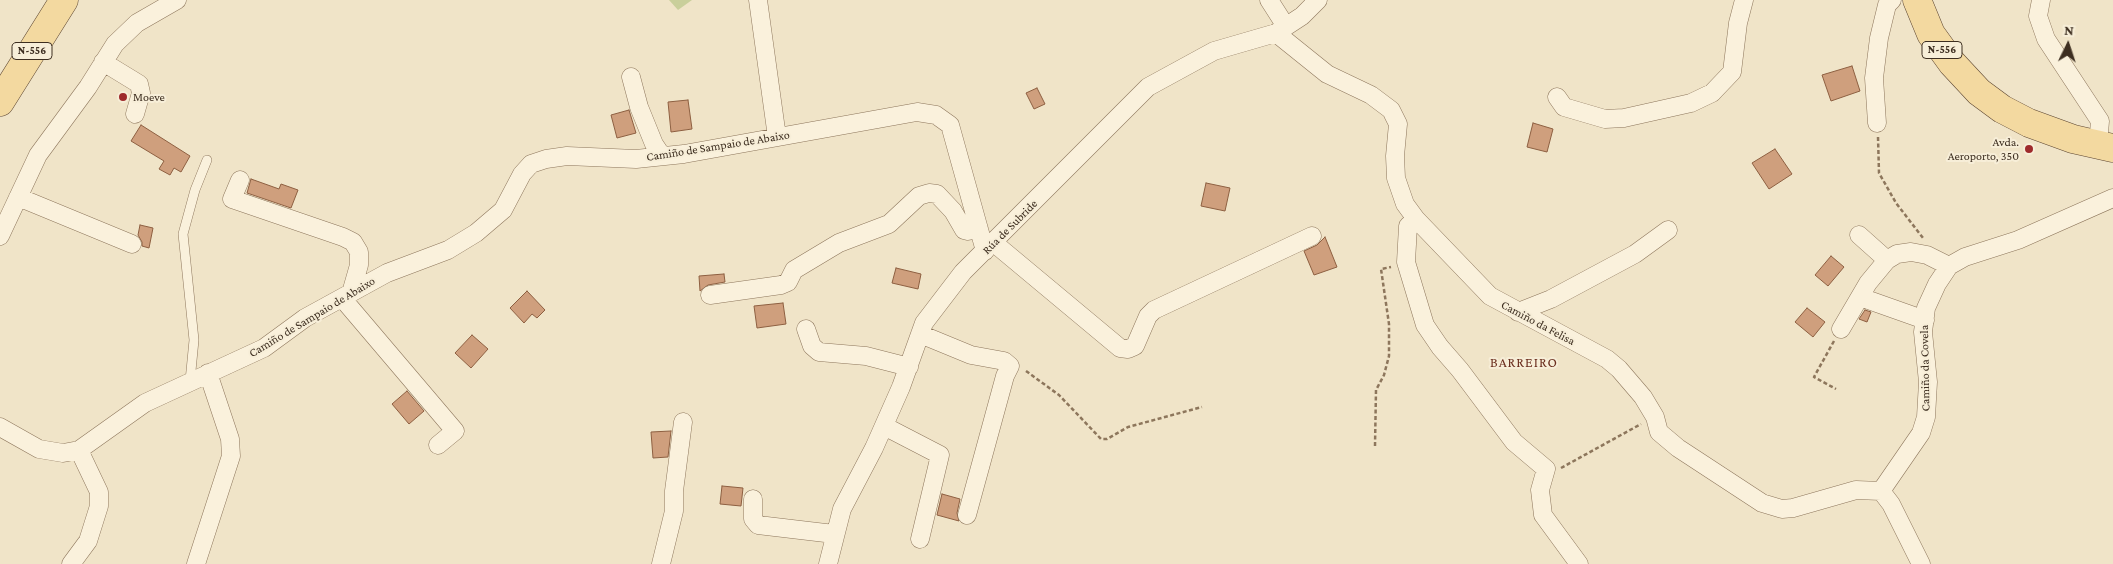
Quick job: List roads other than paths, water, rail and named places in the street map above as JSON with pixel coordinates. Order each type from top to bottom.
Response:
[{"type":"main road","name":"N-556","points":[[0,102],[64,0]]},
{"type":"main road","name":"N-556","points":[[1917,0],[1931,34],[1952,63],[1979,92],[2002,109],[2030,123],[2106,146]]},
{"type":"street","points":[[0,236],[38,155],[124,34],[137,23],[177,0]]},
{"type":"street","points":[[758,0],[777,137]]},
{"type":"street","name":"Camiño da Felisa","points":[[1269,0],[1281,29],[1327,74],[1361,90],[1391,110],[1398,124],[1395,156],[1396,178],[1405,204],[1416,219],[1490,296],[1607,359],[1619,368],[1643,397],[1655,417],[1659,432],[1678,448],[1762,503],[1782,509],[1793,508],[1856,490],[1881,492]]},
{"type":"street","name":"Rúa de Subride","points":[[828,564],[834,534],[848,494],[884,426],[909,366],[924,323],[944,294],[963,272],[1148,87],[1214,52],[1281,29],[1302,16],[1318,0]]},
{"type":"street","points":[[1557,97],[1564,108],[1605,119],[1624,118],[1691,103],[1712,93],[1732,72],[1738,24],[1744,0]]},
{"type":"street","points":[[1877,123],[1874,78],[1879,38],[1887,5],[1892,0]]},
{"type":"street","points":[[2040,0],[2038,16],[2046,39],[2100,121],[2106,146]]},
{"type":"street","points":[[104,62],[139,84],[141,93],[135,114]]},
{"type":"street","points":[[631,76],[639,107],[654,144],[662,156]]},
{"type":"street","name":"Camiño de Sampaio de Abaixo","points":[[79,450],[145,403],[264,348],[305,318],[387,273],[448,250],[476,233],[503,210],[522,174],[531,164],[546,158],[567,156],[636,159],[918,112],[936,114],[950,125],[979,229],[990,247]]},
{"type":"street","points":[[240,180],[232,200],[353,242],[360,252],[359,265],[347,295],[455,431],[438,445]]},
{"type":"street","points":[[710,296],[781,285],[788,282],[794,270],[839,243],[889,224],[919,196],[929,193],[937,194],[953,211],[964,230],[979,229]]},
{"type":"street","points":[[18,197],[132,244]]},
{"type":"street","points":[[1840,329],[1887,260],[1897,254],[1911,252],[1942,262],[1964,257],[2018,240],[2113,198]]},
{"type":"street","points":[[1416,219],[1408,226],[1406,262],[1425,325],[1514,442],[1546,469],[1540,490],[1543,514],[1579,564]]},
{"type":"street","points":[[1518,312],[1551,299],[1635,254],[1668,230]]},
{"type":"street","points":[[1859,235],[1887,260]]},
{"type":"street","points":[[990,247],[1120,348],[1128,349],[1135,346],[1148,316],[1154,310],[1312,236]]},
{"type":"street","name":"Camiño da Covela","points":[[1881,492],[1921,433],[1926,417],[1928,382],[1923,332],[1926,308],[1937,284],[1942,262]]},
{"type":"street","points":[[1860,297],[1925,320]]},
{"type":"street","points":[[806,329],[812,346],[819,352],[866,356],[909,366]]},
{"type":"street","points":[[920,334],[971,354],[1004,361],[1010,366],[1005,376],[967,515]]},
{"type":"street","points":[[196,564],[231,456],[230,439],[208,374]]},
{"type":"street","points":[[661,564],[674,511],[674,491],[683,422]]},
{"type":"street","points":[[884,426],[940,456],[920,539]]},
{"type":"street","points":[[0,427],[40,449],[62,452],[79,450],[99,492],[99,506],[88,541],[70,564]]},
{"type":"street","points":[[1881,492],[1891,504],[1921,564]]},
{"type":"street","points":[[753,499],[753,520],[758,525],[834,534]]},
{"type":"lane","points":[[190,381],[194,340],[183,234],[195,190],[207,160]]},
{"type":"place","name":"Moeve","points":[[123,97]]},
{"type":"place","name":"Avda. Aeroporto, 350","points":[[2029,149]]},
{"type":"district","name":"BARREIRO","points":[[1524,363]]}]
